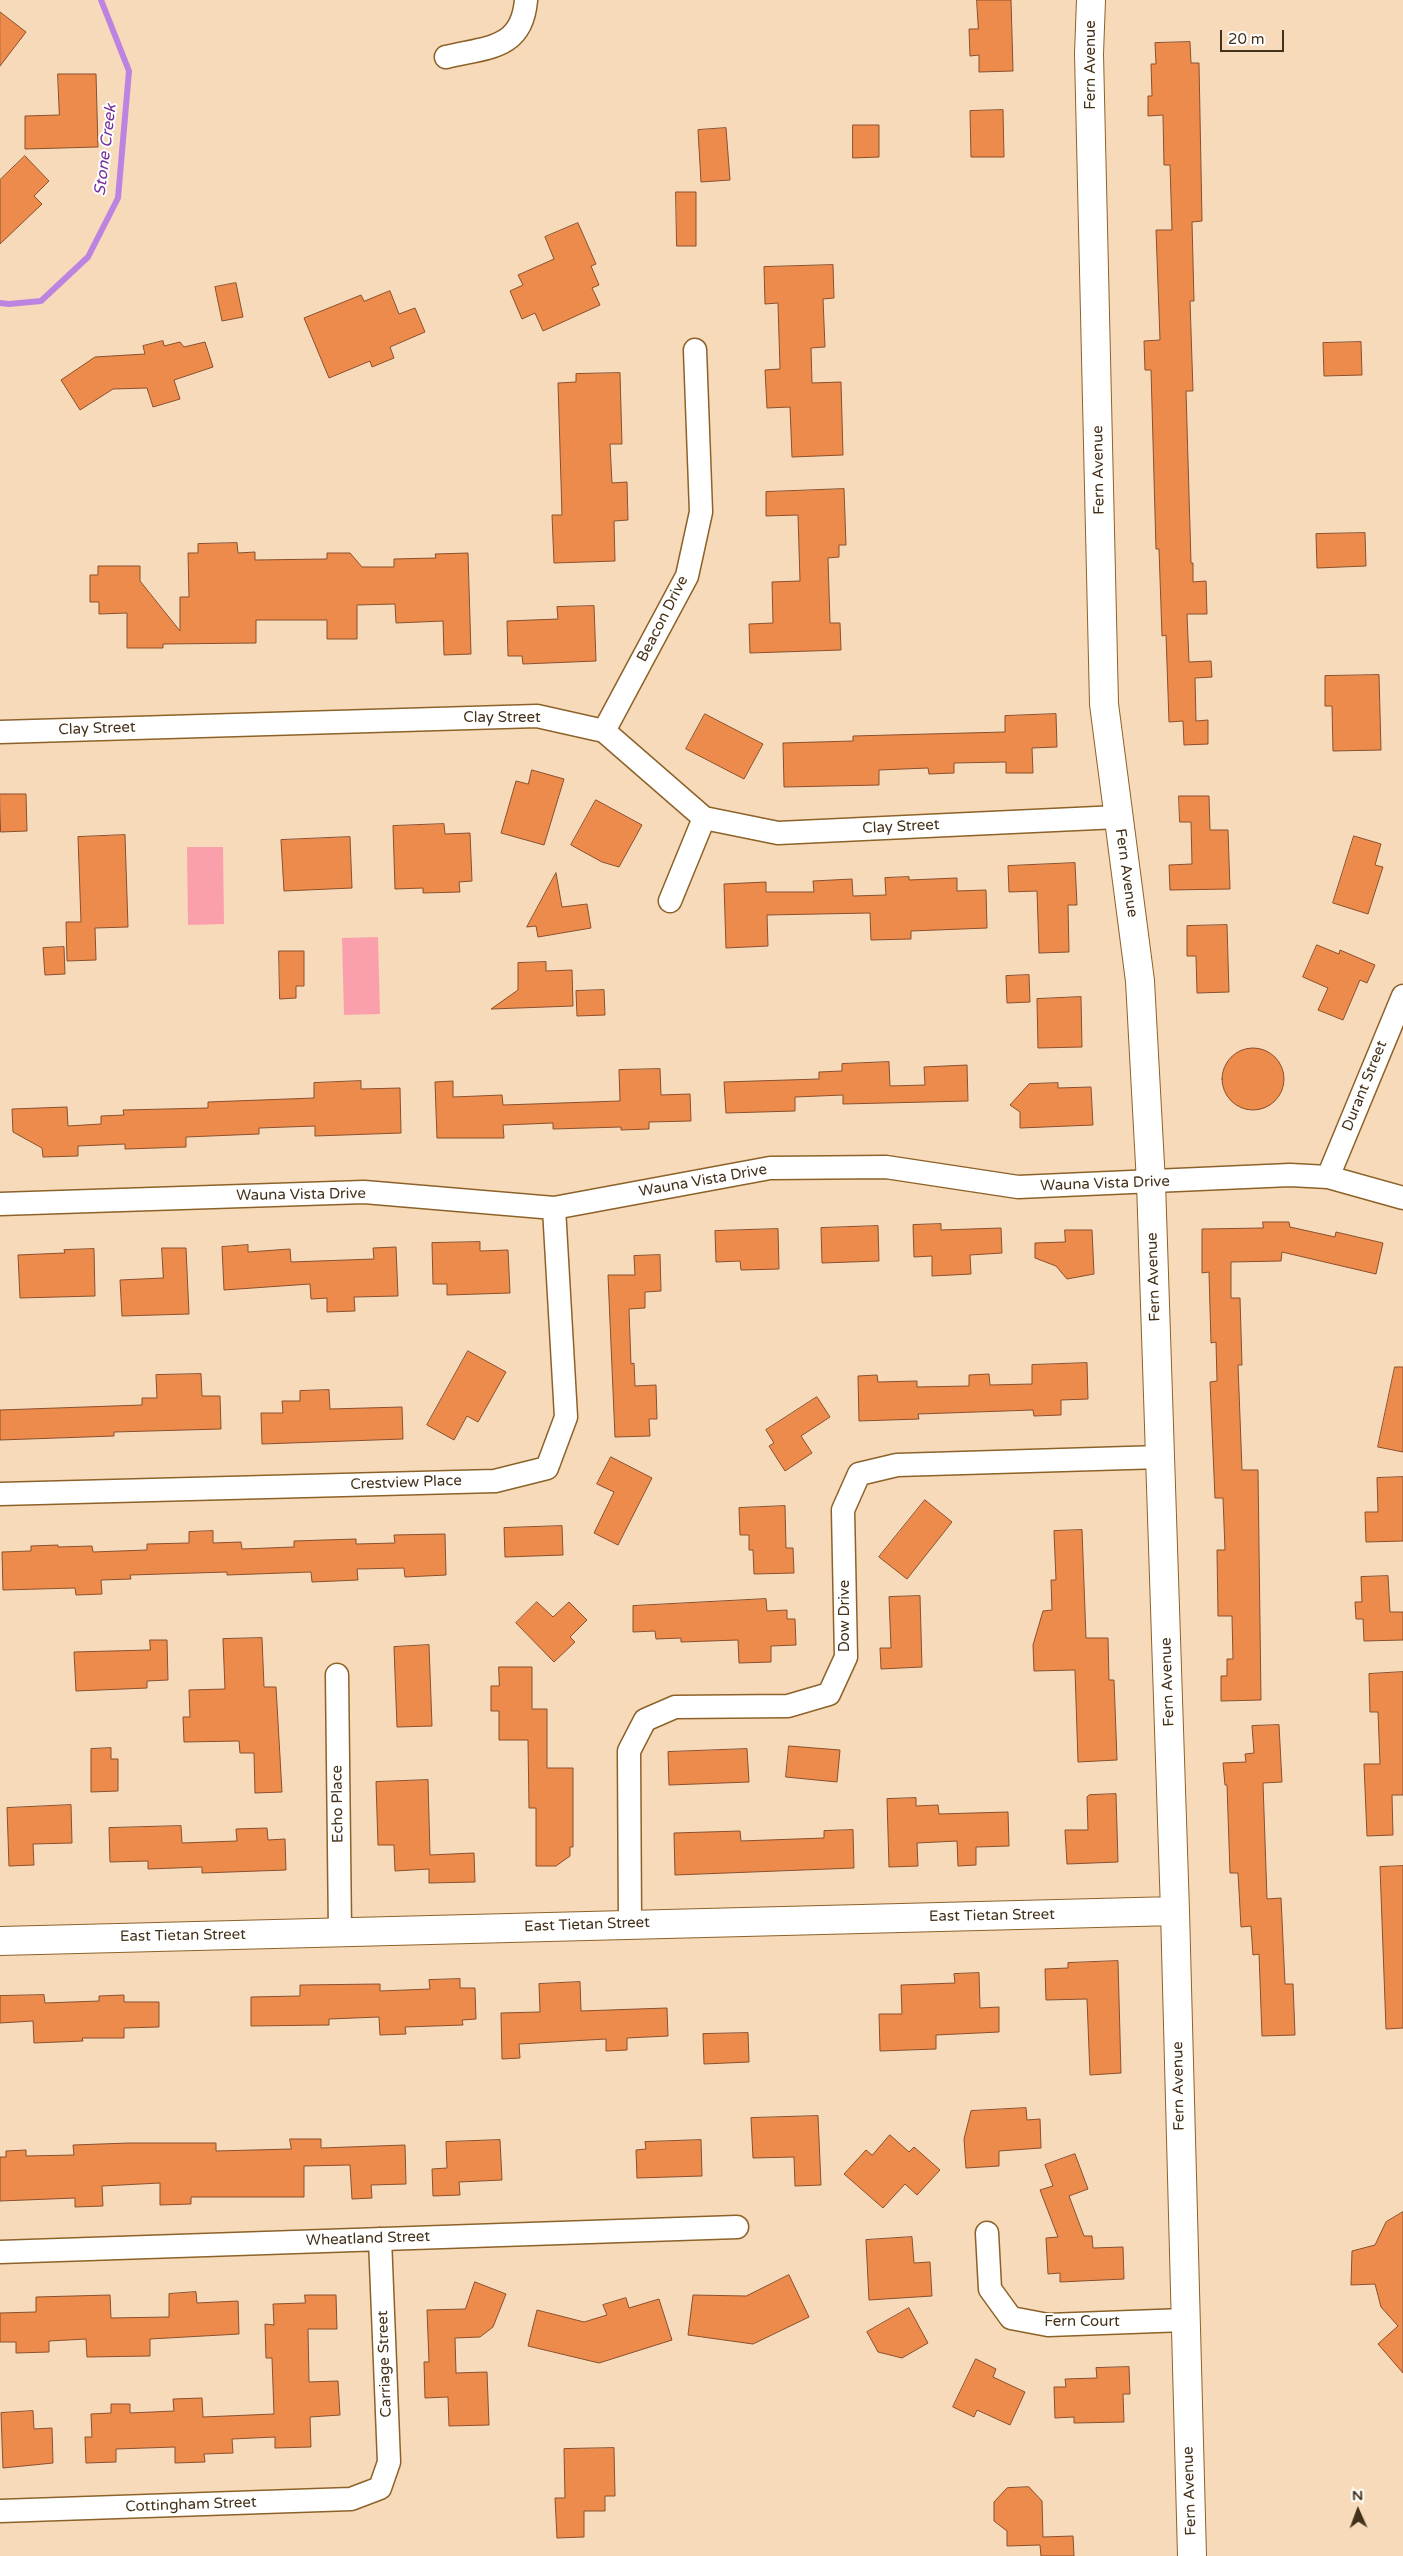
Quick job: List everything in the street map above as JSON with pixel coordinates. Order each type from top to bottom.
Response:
[{"type":"main road","name":"Fern Avenue","points":[[1091,0],[1089,54],[1104,704],[1140,981],[1151,1183],[1175,1911],[1192,2556]]},
{"type":"main road","name":"East Tietan Street","points":[[0,1941],[1175,1911]]},
{"type":"street","points":[[446,57],[505,42],[519,30],[525,15],[526,0]]},
{"type":"street","name":"Beacon Drive","points":[[604,731],[687,576],[701,512],[695,350]]},
{"type":"street","name":"Clay Street","points":[[0,732],[537,716],[604,731],[704,818],[778,832],[1118,817]]},
{"type":"street","points":[[670,901],[704,818]]},
{"type":"street","name":"Durant Street","points":[[1328,1177],[1403,996]]},
{"type":"street","name":"Wauna Vista Drive","points":[[0,1204],[364,1192],[554,1208],[770,1168],[886,1167],[1018,1187],[1290,1176],[1328,1177],[1376,1188],[1403,1198]]},
{"type":"street","name":"Crestview Place","points":[[0,1494],[495,1481],[547,1468],[566,1417],[554,1208]]},
{"type":"street","name":"Dow Drive","points":[[630,1924],[629,1751],[645,1720],[675,1707],[788,1706],[829,1694],[846,1657],[843,1510],[859,1474],[897,1465],[1161,1456]]},
{"type":"street","name":"Echo Place","points":[[337,1675],[340,1932]]},
{"type":"street","name":"Wheatland Street","points":[[0,2252],[737,2227]]},
{"type":"street","name":"Fern Court","points":[[988,2233],[990,2289],[1011,2318],[1048,2325],[1185,2320]]},
{"type":"street","name":"Carriage Street","points":[[380,2239],[389,2462],[380,2488]]},
{"type":"street","name":"Cottingham Street","points":[[0,2511],[351,2499],[380,2488]]},
{"type":"shaded area","points":[[187,847],[223,847],[224,924],[188,925]]},
{"type":"shaded area","points":[[378,937],[380,1014],[344,1015],[342,938]]},
{"type":"building","points":[[977,0],[1011,0],[1013,71],[979,72],[979,55],[970,56],[969,29],[978,29]]},
{"type":"building","points":[[0,12],[26,32],[0,66]]},
{"type":"building","points":[[1190,42],[1191,63],[1199,63],[1202,221],[1192,222],[1194,301],[1190,301],[1193,391],[1186,391],[1191,563],[1193,563],[1193,582],[1206,581],[1207,614],[1187,614],[1189,662],[1211,661],[1212,677],[1195,678],[1196,721],[1208,720],[1208,744],[1184,745],[1183,721],[1169,722],[1166,635],[1162,636],[1159,549],[1156,549],[1151,370],[1145,370],[1144,341],[1160,340],[1156,230],[1172,230],[1170,165],[1164,165],[1163,115],[1148,116],[1148,96],[1152,96],[1151,64],[1156,64],[1155,43]]},
{"type":"building","points":[[58,74],[96,74],[98,147],[25,149],[25,116],[59,115]]},
{"type":"building","points":[[1003,110],[1004,157],[971,157],[970,111]]},
{"type":"building","points":[[853,125],[879,125],[879,157],[853,158]]},
{"type":"building","points":[[726,128],[730,180],[701,182],[698,130]]},
{"type":"building","points":[[25,156],[49,181],[34,196],[42,204],[0,244],[0,180]]},
{"type":"building","points":[[676,192],[696,192],[696,246],[677,246]]},
{"type":"building","points":[[578,223],[596,264],[591,266],[599,285],[592,288],[600,305],[543,331],[535,313],[522,319],[510,291],[523,285],[518,275],[554,259],[545,237]]},
{"type":"building","points":[[833,265],[834,298],[823,299],[825,347],[811,348],[812,383],[841,382],[843,455],[792,457],[790,407],[767,408],[765,370],[780,369],[778,303],[765,304],[764,267]]},
{"type":"building","points":[[236,283],[243,317],[222,321],[215,287]]},
{"type":"building","points":[[390,291],[399,314],[415,308],[425,332],[390,347],[394,358],[372,367],[370,361],[329,378],[304,318],[361,295],[364,301]]},
{"type":"building","points":[[163,341],[164,346],[180,342],[184,347],[205,342],[213,367],[174,380],[180,399],[153,407],[147,388],[113,389],[80,410],[61,380],[95,357],[145,354],[143,346]]},
{"type":"building","points":[[1361,342],[1362,375],[1324,376],[1323,343]]},
{"type":"building","points":[[620,373],[622,444],[610,444],[612,483],[627,482],[628,520],[614,521],[615,561],[554,563],[552,515],[562,515],[558,383],[576,382],[576,374]]},
{"type":"building","points":[[844,489],[846,545],[839,545],[839,557],[828,558],[830,623],[840,623],[841,650],[750,653],[749,624],[773,623],[772,582],[800,581],[798,515],[766,516],[766,492]]},
{"type":"building","points":[[1365,533],[1366,566],[1317,568],[1316,534]]},
{"type":"building","points":[[237,543],[238,553],[255,552],[255,560],[327,559],[327,553],[350,553],[362,567],[394,567],[394,559],[436,558],[435,554],[468,553],[471,654],[444,655],[443,621],[396,623],[395,604],[357,605],[357,639],[327,639],[327,620],[256,620],[256,643],[163,644],[163,648],[127,648],[127,613],[99,614],[99,602],[90,602],[90,575],[98,575],[98,566],[140,566],[140,581],[180,631],[180,597],[189,597],[188,553],[198,553],[198,544]]},
{"type":"building","points":[[594,606],[596,661],[523,664],[522,656],[508,656],[507,621],[558,619],[557,607]]},
{"type":"building","points":[[1379,675],[1381,750],[1333,751],[1332,706],[1325,706],[1325,676]]},
{"type":"building","points":[[705,714],[763,744],[744,779],[686,749]]},
{"type":"building","points":[[1056,714],[1057,747],[1032,748],[1033,773],[1006,773],[1006,762],[954,763],[954,773],[929,774],[928,768],[879,770],[879,785],[784,787],[783,743],[853,741],[853,736],[1005,732],[1005,716]]},
{"type":"building","points":[[532,770],[564,779],[544,845],[501,833],[516,781],[528,784]]},
{"type":"building","points":[[0,794],[26,794],[27,831],[1,832]]},
{"type":"building","points":[[1179,796],[1209,796],[1210,830],[1228,830],[1230,889],[1170,890],[1169,865],[1192,864],[1191,822],[1180,822]]},
{"type":"building","points":[[596,800],[642,825],[619,867],[602,862],[571,845]]},
{"type":"building","points":[[444,824],[445,834],[470,833],[472,881],[459,882],[460,892],[423,893],[423,888],[395,889],[393,826]]},
{"type":"building","points":[[125,835],[128,927],[95,928],[96,960],[67,961],[66,922],[81,922],[78,837]]},
{"type":"building","points":[[1354,836],[1381,844],[1375,865],[1383,867],[1368,914],[1333,903]]},
{"type":"building","points":[[350,837],[352,888],[284,891],[281,840]]},
{"type":"building","points":[[1075,863],[1077,905],[1068,905],[1069,952],[1039,953],[1037,891],[1009,892],[1008,866]]},
{"type":"building","points":[[556,873],[562,907],[587,904],[591,928],[538,937],[536,926],[527,927]]},
{"type":"building","points":[[909,877],[909,880],[957,878],[957,891],[986,890],[987,928],[911,931],[911,939],[871,940],[870,913],[767,915],[768,946],[726,948],[724,884],[766,882],[766,892],[814,892],[813,881],[852,879],[853,896],[886,895],[885,878]]},
{"type":"building","points":[[1227,925],[1229,992],[1197,993],[1196,956],[1187,956],[1187,926]]},
{"type":"building","points":[[1317,945],[1339,954],[1340,950],[1375,965],[1367,983],[1360,980],[1343,1020],[1318,1010],[1328,988],[1303,977]]},
{"type":"building","points":[[64,947],[65,974],[45,975],[43,948]]},
{"type":"building","points":[[279,951],[304,951],[304,986],[296,986],[296,998],[280,999]]},
{"type":"building","points":[[546,962],[546,971],[572,970],[573,1006],[491,1009],[518,990],[518,963]]},
{"type":"building","points":[[1029,975],[1030,1002],[1007,1003],[1006,976]]},
{"type":"building","points":[[604,990],[605,1015],[577,1016],[576,991]]},
{"type":"building","points":[[1081,997],[1082,1047],[1038,1048],[1037,999]]},
{"type":"building","points":[[1247,1048],[1259,1048],[1275,1057],[1282,1067],[1284,1079],[1282,1091],[1275,1101],[1259,1110],[1247,1110],[1236,1105],[1227,1096],[1222,1085],[1222,1073],[1227,1062],[1236,1053]]},
{"type":"building","points":[[889,1062],[890,1086],[925,1085],[924,1067],[967,1065],[968,1101],[843,1104],[843,1095],[795,1097],[795,1111],[726,1113],[724,1082],[819,1079],[819,1072],[842,1071],[842,1064]]},
{"type":"building","points":[[660,1069],[661,1095],[690,1094],[691,1121],[649,1122],[649,1129],[621,1130],[621,1127],[553,1129],[553,1123],[503,1125],[504,1138],[437,1138],[435,1082],[453,1081],[453,1097],[502,1095],[503,1105],[620,1101],[619,1070]]},
{"type":"building","points":[[361,1081],[361,1089],[400,1088],[401,1133],[315,1136],[315,1126],[259,1128],[259,1134],[186,1137],[186,1147],[125,1149],[125,1144],[78,1146],[78,1156],[43,1157],[42,1148],[13,1132],[12,1109],[67,1107],[68,1126],[101,1124],[101,1116],[124,1115],[123,1110],[208,1108],[208,1102],[314,1098],[314,1083]]},
{"type":"building","points":[[1058,1083],[1058,1088],[1091,1087],[1093,1125],[1020,1128],[1020,1112],[1010,1105],[1029,1084]]},
{"type":"building","points":[[1263,1222],[1289,1222],[1290,1227],[1335,1237],[1336,1232],[1383,1243],[1376,1274],[1282,1252],[1281,1261],[1231,1262],[1231,1298],[1240,1298],[1242,1365],[1238,1365],[1242,1470],[1258,1470],[1261,1700],[1221,1701],[1221,1676],[1227,1676],[1227,1659],[1233,1659],[1232,1616],[1218,1616],[1217,1550],[1225,1550],[1223,1498],[1215,1498],[1210,1382],[1217,1381],[1216,1342],[1211,1343],[1209,1272],[1202,1273],[1202,1229],[1263,1228]]},
{"type":"building","points":[[941,1224],[941,1230],[1001,1228],[1002,1253],[970,1255],[971,1274],[932,1276],[932,1256],[914,1257],[913,1225]]},
{"type":"building","points":[[878,1226],[879,1261],[822,1263],[821,1228]]},
{"type":"building","points":[[778,1229],[779,1269],[741,1270],[740,1261],[716,1262],[715,1231]]},
{"type":"building","points":[[1065,1230],[1092,1230],[1094,1274],[1067,1279],[1056,1266],[1035,1258],[1035,1243],[1065,1242]]},
{"type":"building","points":[[480,1242],[480,1251],[508,1250],[510,1293],[447,1295],[447,1284],[433,1284],[432,1243]]},
{"type":"building","points":[[248,1245],[248,1252],[290,1249],[291,1262],[374,1259],[373,1248],[396,1247],[398,1296],[354,1297],[355,1311],[327,1312],[327,1298],[311,1299],[310,1284],[224,1290],[222,1247]]},
{"type":"building","points":[[162,1248],[186,1248],[189,1314],[122,1316],[120,1280],[163,1278]]},
{"type":"building","points":[[94,1249],[95,1296],[20,1298],[18,1255],[65,1253],[64,1250]]},
{"type":"building","points":[[660,1255],[661,1291],[645,1292],[645,1308],[629,1309],[631,1364],[634,1363],[635,1386],[656,1385],[657,1419],[649,1419],[650,1436],[615,1437],[608,1275],[635,1275],[634,1256]]},
{"type":"building","points":[[468,1351],[506,1372],[478,1422],[467,1416],[454,1440],[427,1425]]},
{"type":"building","points":[[1087,1363],[1088,1399],[1061,1400],[1061,1415],[1034,1416],[1033,1410],[918,1414],[919,1419],[859,1421],[858,1376],[877,1375],[878,1382],[917,1381],[917,1387],[969,1386],[969,1375],[989,1374],[990,1385],[1032,1384],[1032,1365]]},
{"type":"building","points":[[1395,1367],[1403,1367],[1403,1452],[1378,1447]]},
{"type":"building","points":[[201,1374],[202,1396],[220,1396],[221,1429],[114,1432],[114,1436],[0,1440],[0,1410],[142,1405],[142,1398],[157,1398],[156,1375]]},
{"type":"building","points":[[329,1390],[330,1409],[402,1407],[403,1439],[262,1444],[261,1413],[283,1413],[282,1401],[300,1401],[300,1391]]},
{"type":"building","points":[[817,1397],[830,1417],[801,1436],[812,1453],[785,1471],[769,1446],[774,1443],[766,1430]]},
{"type":"building","points":[[611,1457],[652,1478],[618,1545],[594,1533],[614,1492],[597,1484]]},
{"type":"building","points":[[1403,1477],[1403,1541],[1366,1542],[1365,1512],[1378,1512],[1377,1478]]},
{"type":"building","points":[[925,1500],[952,1522],[907,1579],[879,1557]]},
{"type":"building","points":[[785,1506],[786,1548],[793,1548],[794,1573],[754,1574],[753,1550],[749,1550],[749,1535],[740,1535],[739,1508]]},
{"type":"building","points":[[562,1526],[563,1555],[505,1557],[504,1528]]},
{"type":"building","points":[[1082,1530],[1086,1638],[1108,1638],[1109,1680],[1114,1680],[1117,1760],[1078,1762],[1075,1670],[1034,1671],[1033,1645],[1043,1611],[1052,1610],[1051,1580],[1056,1580],[1054,1531]]},
{"type":"building","points":[[213,1531],[213,1543],[241,1542],[242,1549],[294,1547],[294,1541],[356,1539],[356,1544],[395,1543],[394,1535],[445,1534],[446,1575],[405,1577],[404,1568],[357,1569],[358,1580],[312,1582],[311,1572],[227,1575],[227,1572],[130,1575],[131,1579],[101,1580],[102,1594],[76,1595],[75,1588],[3,1590],[2,1552],[31,1551],[31,1546],[58,1545],[58,1547],[92,1546],[93,1552],[147,1550],[147,1544],[189,1543],[189,1532]]},
{"type":"building","points":[[1388,1576],[1390,1612],[1403,1612],[1403,1640],[1364,1641],[1363,1619],[1356,1619],[1355,1602],[1362,1602],[1361,1577]]},
{"type":"building","points":[[920,1596],[922,1667],[881,1669],[880,1648],[891,1648],[889,1597]]},
{"type":"building","points":[[766,1599],[767,1611],[787,1610],[787,1619],[795,1619],[796,1645],[771,1646],[771,1662],[739,1663],[738,1640],[681,1642],[681,1638],[656,1639],[655,1631],[633,1632],[633,1606]]},
{"type":"building","points":[[537,1602],[553,1617],[569,1602],[587,1620],[570,1637],[575,1642],[554,1662],[516,1623]]},
{"type":"building","points":[[262,1638],[264,1687],[276,1687],[282,1792],[255,1793],[254,1753],[240,1753],[239,1741],[184,1742],[183,1717],[190,1717],[189,1690],[225,1689],[223,1639]]},
{"type":"building","points":[[150,1640],[167,1640],[168,1680],[147,1681],[147,1688],[76,1691],[74,1652],[150,1650]]},
{"type":"building","points":[[429,1645],[432,1726],[397,1727],[394,1647]]},
{"type":"building","points":[[499,1667],[532,1667],[532,1709],[547,1709],[547,1768],[573,1768],[573,1847],[570,1847],[570,1856],[556,1866],[536,1866],[536,1808],[529,1808],[528,1740],[499,1740],[499,1711],[491,1711],[491,1686],[499,1686]]},
{"type":"building","points":[[1403,1672],[1403,1795],[1392,1795],[1393,1835],[1367,1836],[1364,1764],[1380,1764],[1378,1712],[1370,1712],[1369,1674]]},
{"type":"building","points":[[1279,1725],[1282,1782],[1263,1783],[1267,1899],[1281,1898],[1285,1984],[1293,1984],[1295,2035],[1262,2036],[1259,1954],[1253,1955],[1251,1926],[1241,1927],[1238,1873],[1230,1873],[1227,1785],[1225,1785],[1223,1763],[1246,1762],[1245,1754],[1254,1753],[1252,1726]]},
{"type":"building","points":[[789,1746],[840,1750],[837,1782],[786,1777]]},
{"type":"building","points":[[111,1748],[111,1759],[118,1759],[118,1791],[91,1792],[91,1749]]},
{"type":"building","points":[[747,1749],[749,1782],[669,1785],[668,1752]]},
{"type":"building","points":[[428,1780],[430,1855],[474,1853],[475,1882],[429,1883],[429,1869],[395,1871],[394,1845],[378,1845],[376,1782]]},
{"type":"building","points":[[1116,1794],[1118,1862],[1067,1864],[1065,1830],[1088,1830],[1087,1797],[1089,1795]]},
{"type":"building","points":[[916,1798],[916,1806],[938,1805],[939,1814],[1008,1812],[1009,1846],[976,1847],[976,1865],[958,1866],[957,1841],[917,1843],[918,1866],[889,1867],[887,1799]]},
{"type":"building","points":[[71,1805],[72,1843],[33,1844],[34,1865],[9,1866],[7,1808]]},
{"type":"building","points":[[181,1826],[182,1843],[237,1841],[236,1829],[267,1828],[268,1840],[285,1839],[286,1870],[202,1873],[202,1867],[148,1869],[148,1861],[110,1862],[109,1828]]},
{"type":"building","points":[[853,1830],[854,1868],[675,1875],[674,1833],[740,1831],[741,1841],[824,1838],[824,1831]]},
{"type":"building","points":[[1403,1866],[1403,2028],[1386,2029],[1380,1867]]},
{"type":"building","points":[[1118,1961],[1121,2073],[1090,2075],[1087,1999],[1046,2000],[1045,1969],[1068,1968],[1068,1963]]},
{"type":"building","points":[[979,1973],[980,2008],[999,2007],[999,2032],[936,2035],[936,2049],[880,2051],[879,2014],[902,2014],[901,1985],[955,1983],[954,1974]]},
{"type":"building","points":[[460,1979],[460,1988],[475,1988],[476,2019],[462,2020],[463,2025],[405,2027],[406,2034],[380,2035],[379,2017],[329,2019],[329,2025],[251,2026],[251,1997],[300,1996],[300,1985],[380,1984],[380,1991],[430,1989],[429,1980]]},
{"type":"building","points":[[580,1982],[581,2011],[667,2008],[668,2036],[627,2038],[627,2050],[606,2051],[606,2039],[519,2044],[520,2058],[502,2059],[501,2013],[540,2012],[539,1984]]},
{"type":"building","points":[[44,1995],[45,2003],[99,2001],[99,1996],[124,1995],[124,2002],[159,2002],[159,2027],[124,2028],[124,2038],[82,2038],[83,2041],[34,2043],[33,2021],[0,2023],[0,1996]]},
{"type":"building","points":[[748,2033],[749,2062],[704,2064],[703,2034]]},
{"type":"building","points":[[1026,2108],[1027,2120],[1040,2119],[1041,2148],[999,2151],[999,2166],[966,2168],[964,2139],[971,2111]]},
{"type":"building","points":[[818,2116],[821,2185],[795,2186],[794,2157],[753,2158],[751,2118]]},
{"type":"building","points":[[890,2135],[909,2152],[914,2147],[940,2170],[917,2195],[905,2184],[883,2208],[844,2174],[866,2150],[872,2155]]},
{"type":"building","points":[[290,2139],[321,2139],[321,2148],[405,2145],[406,2184],[371,2185],[372,2198],[352,2199],[350,2165],[304,2166],[304,2197],[191,2197],[191,2204],[160,2205],[160,2183],[102,2186],[103,2206],[75,2207],[75,2198],[0,2201],[0,2157],[6,2157],[6,2151],[26,2150],[26,2156],[74,2155],[73,2145],[129,2143],[216,2143],[216,2151],[291,2149]]},
{"type":"building","points":[[500,2140],[502,2180],[459,2182],[460,2195],[433,2196],[432,2169],[447,2168],[446,2142]]},
{"type":"building","points":[[701,2140],[702,2176],[637,2178],[636,2150],[646,2149],[645,2142]]},
{"type":"building","points":[[1075,2154],[1088,2189],[1069,2196],[1084,2236],[1092,2236],[1093,2248],[1123,2247],[1124,2279],[1060,2282],[1060,2273],[1048,2274],[1046,2238],[1058,2237],[1040,2190],[1053,2186],[1045,2165]]},
{"type":"building","points":[[1403,2212],[1403,2373],[1378,2344],[1398,2326],[1381,2307],[1375,2284],[1351,2285],[1352,2251],[1375,2245],[1386,2222]]},
{"type":"building","points":[[912,2237],[914,2263],[930,2262],[932,2296],[869,2300],[866,2240]]},
{"type":"building","points":[[789,2275],[809,2317],[753,2344],[688,2335],[693,2295],[746,2296]]},
{"type":"building","points":[[475,2282],[506,2294],[493,2327],[480,2337],[455,2338],[456,2373],[487,2372],[489,2425],[449,2426],[448,2397],[425,2398],[424,2362],[429,2362],[427,2310],[465,2309]]},
{"type":"building","points":[[196,2292],[197,2303],[238,2301],[239,2334],[150,2339],[150,2356],[87,2357],[86,2339],[49,2341],[49,2352],[16,2353],[16,2342],[0,2342],[0,2313],[36,2312],[36,2297],[110,2295],[111,2318],[169,2317],[169,2294]]},
{"type":"building","points":[[305,2295],[336,2295],[337,2329],[308,2329],[309,2382],[338,2381],[340,2415],[310,2417],[311,2447],[275,2448],[275,2437],[232,2439],[233,2453],[204,2454],[205,2462],[175,2463],[175,2447],[116,2449],[116,2462],[86,2463],[85,2437],[92,2437],[91,2414],[111,2413],[111,2404],[130,2404],[130,2413],[174,2411],[173,2399],[202,2398],[203,2417],[274,2414],[272,2358],[266,2358],[265,2324],[274,2325],[273,2304],[305,2303]]},
{"type":"building","points":[[626,2298],[629,2308],[659,2299],[672,2340],[599,2363],[528,2346],[537,2310],[584,2322],[607,2315],[603,2305]]},
{"type":"building","points":[[909,2308],[928,2343],[902,2358],[878,2352],[867,2332]]},
{"type":"building","points":[[976,2359],[996,2369],[993,2377],[1025,2392],[1010,2425],[977,2410],[974,2417],[953,2407]]},
{"type":"building","points":[[1129,2367],[1130,2394],[1123,2394],[1124,2422],[1074,2423],[1074,2417],[1055,2418],[1054,2387],[1066,2387],[1065,2379],[1097,2378],[1096,2368]]},
{"type":"building","points":[[33,2411],[34,2429],[52,2428],[53,2463],[3,2468],[1,2413]]},
{"type":"building","points":[[614,2448],[615,2496],[605,2496],[605,2511],[584,2511],[584,2537],[557,2538],[555,2498],[565,2498],[564,2449]]},
{"type":"building","points":[[1029,2487],[1042,2501],[1043,2537],[1073,2536],[1074,2556],[1041,2556],[1040,2545],[1007,2546],[1007,2531],[994,2521],[994,2502],[1007,2488]]},
{"type":"waterway","name":"Stone Creek","points":[[0,303],[41,301],[88,257],[118,198],[129,71],[101,0]]}]
